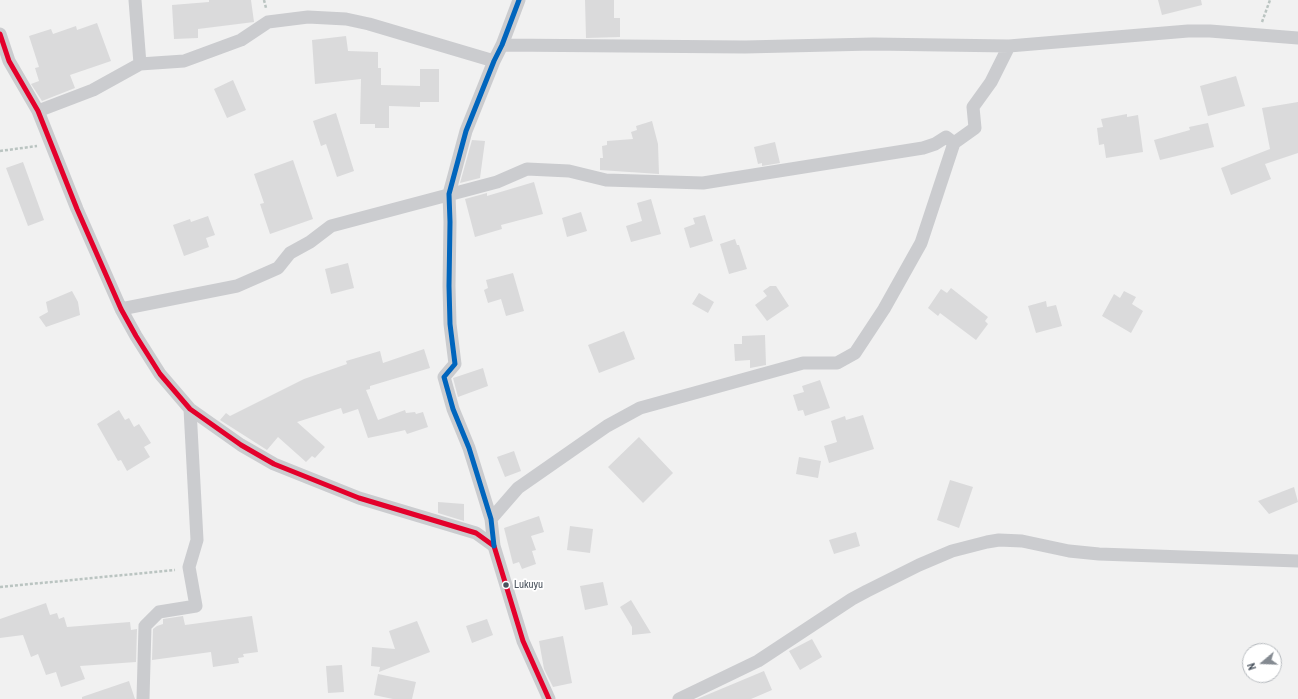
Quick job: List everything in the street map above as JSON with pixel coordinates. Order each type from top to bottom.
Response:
[{"type":"street","points":[[135,0],[140,64]]},
{"type":"street","points":[[519,0],[466,131],[449,194],[450,324],[455,364],[444,378],[452,409],[469,448],[491,519],[494,546],[523,641],[549,699]]},
{"type":"street","points":[[38,111],[93,90],[140,64],[184,61],[241,40],[268,22],[308,17],[346,19],[369,24],[494,61]]},
{"type":"street","points":[[502,45],[745,47],[873,44],[1009,46],[1188,31],[1210,31],[1298,38]]},
{"type":"street","points":[[0,34],[9,62],[38,111],[121,309],[160,374],[190,409],[241,445],[274,464],[359,498],[476,534],[494,546]]},
{"type":"street","points":[[491,519],[518,488],[628,413],[640,408],[788,367],[803,364],[837,363],[855,353],[884,309],[921,243],[954,143],[975,128],[973,107],[990,82],[1009,46]]},
{"type":"street","points":[[121,309],[238,286],[278,268],[290,253],[310,242],[331,226],[497,182],[527,169],[569,171],[606,180],[703,184],[923,148],[935,144],[946,137],[954,143]]},
{"type":"street","points":[[143,699],[146,626],[159,612],[196,606],[189,567],[196,540],[190,409]]},
{"type":"street","points":[[679,699],[758,661],[862,594],[919,565],[952,552],[987,542],[999,540],[1022,541],[1068,551],[1099,554],[1298,561]]},
{"type":"path","points":[[1257,35],[1270,0]]},
{"type":"path","points":[[0,151],[52,144]]},
{"type":"path","points":[[0,587],[152,573],[189,567]]},
{"type":"building","points":[[209,0],[251,0],[254,22],[198,29],[198,38],[174,39],[172,5],[209,2]]},
{"type":"building","points":[[585,0],[614,0],[614,18],[620,18],[620,37],[586,38]]},
{"type":"building","points":[[1158,0],[1201,0],[1202,5],[1162,15]]},
{"type":"building","points":[[97,23],[111,61],[70,75],[75,88],[42,101],[31,84],[39,81],[35,68],[39,67],[29,36],[51,29],[53,34],[76,26],[77,30]]},
{"type":"building","points":[[346,36],[348,51],[378,52],[378,68],[381,68],[381,85],[420,86],[420,69],[439,69],[439,102],[420,102],[420,107],[389,106],[389,128],[375,128],[375,124],[360,124],[361,79],[315,84],[312,40]]},
{"type":"building","points":[[1236,76],[1245,106],[1208,116],[1200,86]]},
{"type":"building","points":[[233,80],[246,110],[227,118],[214,89]]},
{"type":"building","points":[[1298,102],[1298,153],[1265,164],[1271,179],[1231,195],[1221,168],[1270,149],[1262,108]]},
{"type":"building","points":[[336,113],[354,171],[337,177],[326,144],[321,146],[313,121]]},
{"type":"building","points":[[1127,114],[1127,117],[1138,115],[1143,152],[1106,158],[1104,144],[1099,145],[1097,128],[1103,127],[1101,119]]},
{"type":"building","points":[[652,121],[658,144],[659,174],[600,170],[600,158],[603,158],[602,146],[607,145],[607,141],[633,139],[631,132],[637,130],[636,126]]},
{"type":"building","points":[[1208,123],[1214,147],[1160,160],[1154,140],[1190,130],[1189,127]]},
{"type":"building","points":[[472,140],[485,141],[480,178],[460,183]]},
{"type":"building","points":[[775,142],[780,163],[762,166],[762,163],[758,164],[754,147]]},
{"type":"building","points":[[293,160],[313,219],[270,234],[260,204],[264,203],[254,174]]},
{"type":"building","points":[[23,162],[44,220],[28,226],[6,168]]},
{"type":"building","points":[[534,182],[543,214],[501,225],[502,229],[475,237],[465,199],[487,193],[487,196]]},
{"type":"building","points":[[651,199],[661,234],[631,242],[626,226],[642,221],[637,203]]},
{"type":"building","points":[[581,212],[587,231],[567,237],[562,218]]},
{"type":"building","points":[[705,215],[713,241],[690,248],[684,228],[695,224],[693,218]]},
{"type":"building","points":[[208,216],[215,235],[206,238],[209,247],[184,256],[173,225],[190,219],[191,222]]},
{"type":"building","points":[[735,239],[737,245],[739,245],[747,269],[729,274],[720,244]]},
{"type":"building","points":[[348,263],[354,288],[331,294],[325,269]]},
{"type":"building","points":[[513,273],[524,311],[506,316],[501,299],[488,303],[484,290],[488,288],[486,280]]},
{"type":"building","points":[[770,286],[776,286],[789,306],[767,321],[755,305],[767,296],[763,291]]},
{"type":"building","points":[[951,288],[988,317],[985,321],[988,324],[976,340],[940,313],[938,316],[928,308],[941,289],[947,293]]},
{"type":"building","points":[[72,291],[78,302],[80,315],[46,327],[39,317],[48,312],[46,302]]},
{"type":"building","points":[[1124,291],[1136,297],[1132,304],[1143,311],[1131,333],[1102,316],[1114,294],[1120,298]]},
{"type":"building","points":[[699,293],[714,302],[708,313],[692,304]]},
{"type":"building","points":[[1046,301],[1047,307],[1056,305],[1062,326],[1036,333],[1028,306]]},
{"type":"building","points":[[624,331],[635,359],[599,373],[588,345]]},
{"type":"building","points":[[765,335],[766,365],[750,368],[750,360],[735,361],[734,344],[742,344],[742,336]]},
{"type":"building","points":[[424,349],[430,368],[370,386],[370,389],[366,390],[378,420],[405,410],[406,413],[415,412],[416,414],[423,412],[428,427],[407,434],[405,430],[368,438],[358,409],[343,414],[341,408],[297,422],[325,447],[315,458],[312,456],[306,462],[278,437],[267,450],[220,420],[226,413],[230,416],[304,379],[347,364],[346,361],[380,351],[383,363]]},
{"type":"building","points":[[483,368],[488,386],[458,397],[453,378]]},
{"type":"building","points":[[820,380],[830,408],[805,416],[803,410],[798,411],[793,395],[804,392],[802,386]]},
{"type":"building","points":[[119,410],[125,420],[129,418],[134,427],[139,424],[151,443],[144,447],[150,457],[127,471],[121,460],[118,461],[97,424]]},
{"type":"building","points":[[863,415],[874,449],[829,463],[824,446],[837,442],[831,421],[845,416],[846,420]]},
{"type":"building","points":[[639,437],[673,473],[643,503],[608,467]]},
{"type":"building","points":[[514,451],[521,471],[505,477],[497,457]]},
{"type":"building","points":[[799,457],[821,461],[818,478],[796,474]]},
{"type":"building","points":[[950,480],[973,487],[959,528],[937,520]]},
{"type":"building","points":[[1294,487],[1298,502],[1269,514],[1258,501]]},
{"type":"building","points":[[438,502],[464,504],[464,521],[438,513]]},
{"type":"building","points":[[539,516],[544,532],[531,536],[536,550],[532,551],[536,564],[522,569],[519,562],[513,564],[504,528]]},
{"type":"building","points":[[570,526],[593,529],[590,553],[567,550]]},
{"type":"building","points":[[856,532],[860,546],[834,554],[829,540]]},
{"type":"building","points":[[603,582],[608,605],[585,610],[580,586]]},
{"type":"building","points":[[631,600],[651,633],[632,635],[632,627],[620,607]]},
{"type":"building","points":[[46,603],[50,615],[57,613],[59,619],[64,617],[67,627],[130,622],[131,630],[137,629],[136,662],[80,666],[85,679],[61,687],[56,672],[46,675],[38,654],[31,657],[23,635],[0,638],[0,619]]},
{"type":"building","points":[[183,616],[185,625],[252,616],[258,652],[243,654],[244,657],[238,658],[239,663],[213,667],[211,652],[152,660],[153,629],[163,624],[163,619]]},
{"type":"building","points":[[487,619],[493,635],[472,643],[466,626]]},
{"type":"building","points":[[417,621],[430,652],[379,672],[380,667],[371,666],[372,647],[395,649],[389,631]]},
{"type":"building","points":[[563,636],[572,683],[553,687],[544,669],[539,641]]},
{"type":"building","points":[[812,639],[822,657],[800,670],[789,651]]},
{"type":"building","points":[[342,665],[344,692],[328,693],[326,666]]},
{"type":"building","points":[[764,671],[772,690],[751,699],[697,699]]},
{"type":"building","points":[[378,674],[416,682],[412,699],[393,699],[374,695]]},
{"type":"building","points":[[129,681],[135,699],[82,699],[82,697]]},
{"type":"transit line","points":[[494,546],[491,519],[469,448],[453,409],[444,377],[455,364],[450,324],[449,194],[466,131],[519,0]]},
{"type":"transit line","points":[[0,34],[9,61],[38,111],[77,209],[121,309],[160,374],[190,409],[241,445],[274,464],[359,498],[476,533],[494,546],[523,641],[549,699]]},
{"type":"place","name":"Lukuyu","points":[[506,585]]}]
